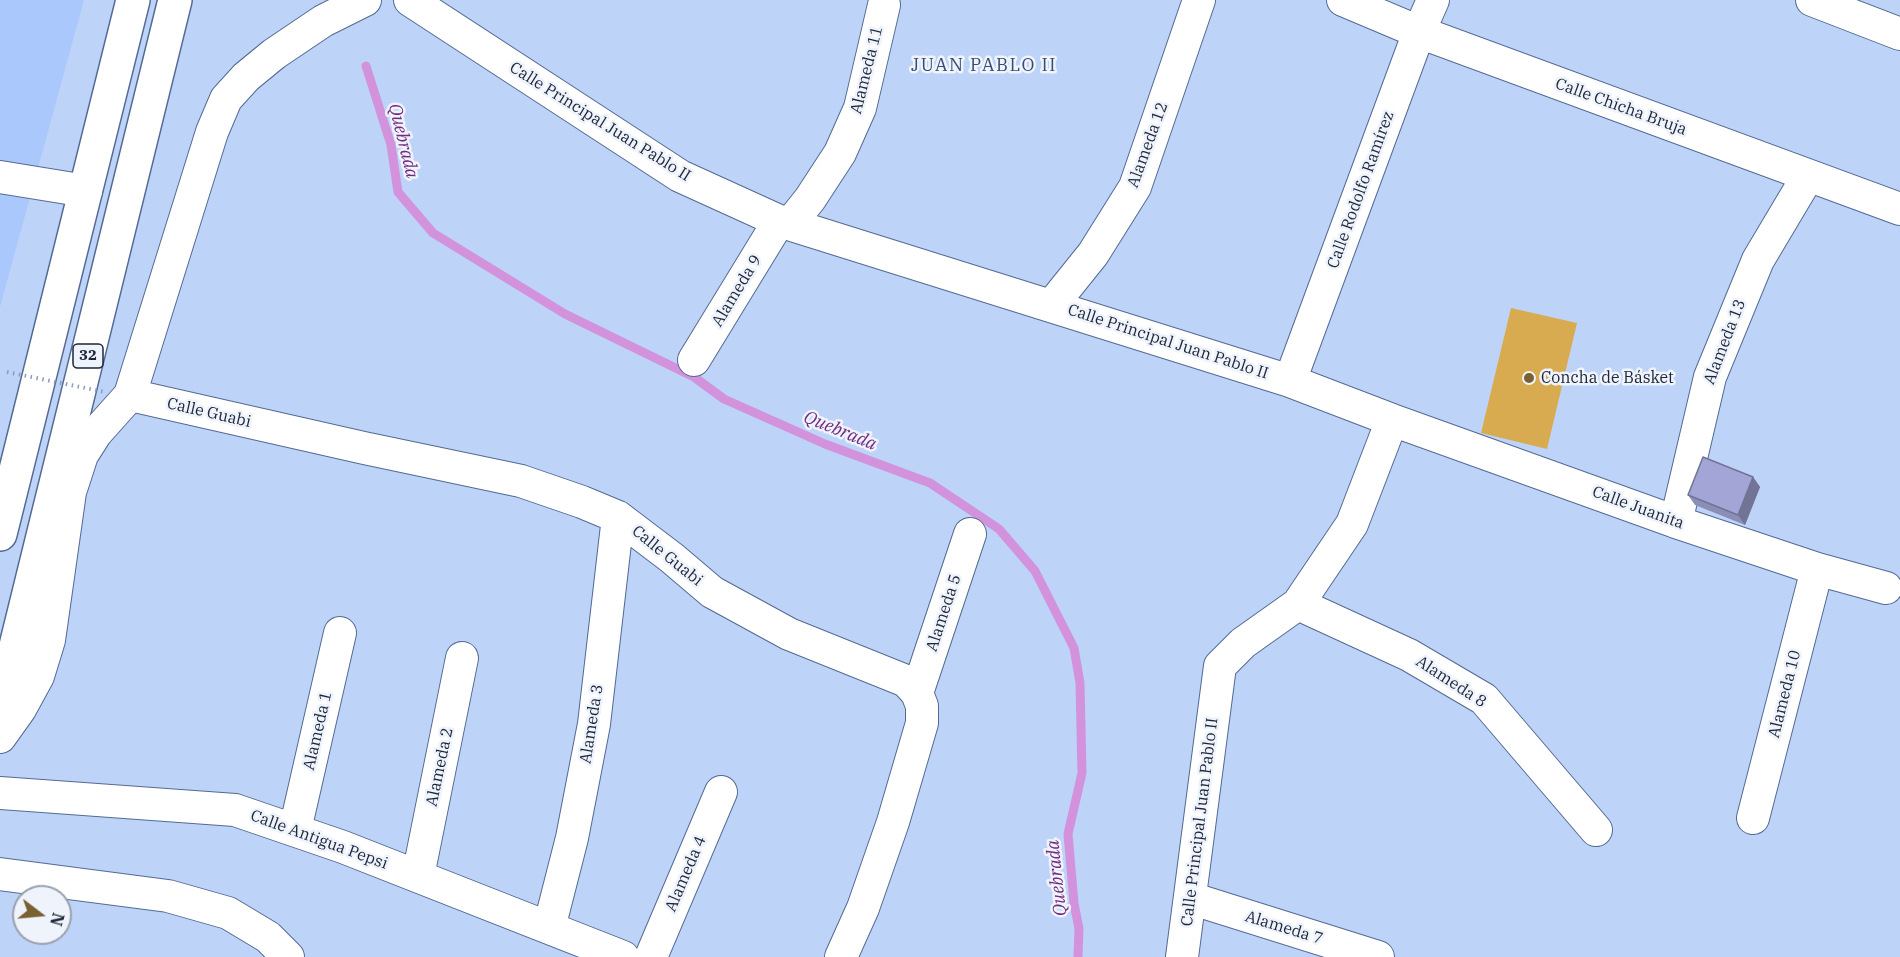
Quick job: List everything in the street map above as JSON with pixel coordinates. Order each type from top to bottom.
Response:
[{"type":"highway","name":"32","points":[[0,534],[133,0]]},
{"type":"highway","name":"32","points":[[0,711],[175,0]]},
{"type":"street","points":[[0,737],[20,710],[38,676],[49,640],[70,492],[82,455],[118,394],[212,132],[226,99],[246,77],[274,54],[324,21],[365,0]]},
{"type":"street","name":"Calle Principal Juan Pablo II","points":[[410,0],[680,176],[784,222],[1290,381],[1392,420],[1352,524],[1298,604],[1243,643],[1220,666],[1182,957]]},
{"type":"street","name":"Alameda 12","points":[[1052,306],[1093,254],[1135,187],[1199,0]]},
{"type":"street","name":"Calle Chicha Bruja","points":[[1343,0],[1419,32],[1900,209]]},
{"type":"street","name":"Calle Rodolfo Ramírez","points":[[1290,381],[1419,32],[1433,0]]},
{"type":"street","points":[[1812,0],[1900,34]]},
{"type":"street","name":"Alameda 11","points":[[784,222],[810,200],[840,153],[860,108],[884,5]]},
{"type":"street","name":"Alameda 13","points":[[1676,522],[1710,377],[1758,260],[1808,176]]},
{"type":"street","points":[[0,177],[86,191]]},
{"type":"street","name":"Alameda 9","points":[[694,360],[784,222]]},
{"type":"street","name":"Calle Guabi","points":[[118,394],[521,481],[618,517],[712,592],[789,634],[906,681],[917,693]]},
{"type":"street","name":"Calle Juanita","points":[[1392,420],[1676,522],[1817,569],[1886,588]]},
{"type":"street","name":"Alameda 3","points":[[549,928],[572,838],[594,724],[618,517]]},
{"type":"street","name":"Alameda 5","points":[[917,693],[970,534]]},
{"type":"street","name":"Alameda 10","points":[[1753,818],[1817,569]]},
{"type":"street","name":"Alameda 8","points":[[1298,604],[1409,655],[1484,699],[1596,830]]},
{"type":"street","name":"Alameda 1","points":[[296,830],[340,633]]},
{"type":"street","name":"Alameda 2","points":[[418,876],[462,658]]},
{"type":"street","points":[[842,957],[863,908],[893,822],[922,723],[922,706],[917,693]]},
{"type":"street","name":"Alameda 4","points":[[651,957],[720,792]]},
{"type":"street","name":"Calle Antigua Pepsi","points":[[0,793],[235,810],[296,830],[418,876],[623,957]]},
{"type":"street","points":[[0,874],[168,896],[228,914],[268,937],[288,957]]},
{"type":"street","name":"Alameda 7","points":[[1190,898],[1378,957]]},
{"type":"path","points":[[7,372],[118,394]]},
{"type":"shaded area","points":[[0,0],[84,0],[0,307]]},
{"type":"shaded area","name":"Concha de Básket","points":[[1511,308],[1577,323],[1547,449],[1481,433]]},
{"type":"building","points":[[1703,457],[1753,477],[1738,515],[1688,495]]},
{"type":"waterway","name":"Quebrada","points":[[366,66],[391,145],[398,192],[433,233],[565,314],[694,377],[724,399],[825,444],[930,483],[999,529],[1035,571],[1074,648],[1080,683],[1082,773],[1068,834],[1074,903],[1079,929],[1078,957]]},
{"type":"place","name":"Concha de Básket","points":[[1529,378]]},
{"type":"district","name":"JUAN PABLO II","points":[[984,66]]}]
